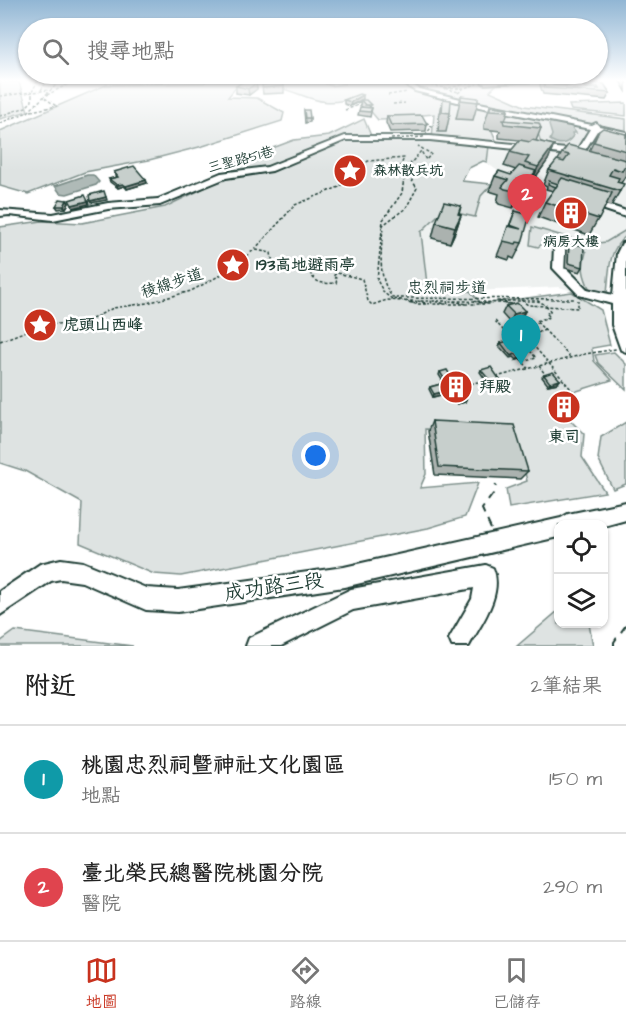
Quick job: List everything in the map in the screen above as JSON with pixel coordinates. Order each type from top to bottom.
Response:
[{"type":"street","points":[[509,110],[626,132]]},
{"type":"street","points":[[595,126],[590,138],[626,140]]},
{"type":"street","name":"三聖路51巷","points":[[0,213],[53,217],[108,206],[160,201],[224,175],[269,169],[345,138],[430,138],[579,153],[590,138]]},
{"type":"street","points":[[588,201],[626,214]]},
{"type":"street","points":[[623,346],[620,302],[622,253],[626,245]]},
{"type":"street","points":[[560,246],[559,268],[583,292],[620,302]]},
{"type":"street","points":[[589,520],[626,511]]},
{"type":"street","name":"成功路三段","points":[[0,604],[47,571],[61,569],[83,572],[146,599],[178,601],[344,577],[554,528]]},
{"type":"street","points":[[257,646],[351,600],[486,575],[483,602],[460,639]]},
{"type":"street","points":[[344,577],[351,600]]},
{"type":"path","points":[[0,116],[17,110]]},
{"type":"path","points":[[0,123],[34,110]]},
{"type":"path","points":[[403,141],[391,139],[423,136],[432,127],[418,117]]},
{"type":"path","points":[[385,292],[378,280],[383,220],[402,194],[405,170],[421,151],[426,160],[431,154],[414,144]]},
{"type":"path","name":"稜線步道","points":[[0,341],[37,327],[92,318],[113,308],[147,303],[191,291],[228,271],[255,249],[295,205],[339,187],[368,161],[404,158],[400,167],[405,170]]},
{"type":"path","name":"忠烈祠步道","points":[[405,170],[417,188],[406,208],[384,225],[381,280],[385,292],[393,298],[404,300],[578,299],[578,308],[546,305]]},
{"type":"path","points":[[255,249],[271,253],[273,263],[309,270],[312,278],[322,284],[336,283],[337,279],[333,276],[337,273],[362,279],[368,301],[372,305],[387,300],[429,304],[418,300]]},
{"type":"path","points":[[520,298],[522,303],[546,305]]},
{"type":"path","points":[[418,300],[431,301],[432,304],[446,304],[433,301],[468,304],[450,300]]},
{"type":"path","points":[[450,300],[489,304],[472,301],[496,301],[490,302],[512,304],[497,300]]},
{"type":"path","points":[[497,300],[544,302],[550,312],[546,312],[550,317],[536,321],[571,357]]},
{"type":"path","points":[[495,321],[512,340],[518,338],[536,358],[522,361],[528,368]]},
{"type":"path","points":[[545,330],[526,337],[578,397]]},
{"type":"path","points":[[495,377],[623,346]]},
{"type":"path","points":[[538,366],[547,376]]},
{"type":"path","points":[[465,385],[485,380]]},
{"type":"path","points":[[496,485],[493,494],[482,509],[496,541]]},
{"type":"path","points":[[614,646],[614,642],[626,625]]},
{"type":"shaded area","points":[[0,110],[28,111],[0,119]]},
{"type":"shaded area","points":[[48,110],[279,110],[284,113],[282,121],[203,146],[149,160],[85,172],[28,194],[0,186],[0,131]]},
{"type":"shaded area","points":[[370,110],[557,110],[626,119],[626,143],[593,140],[581,154],[543,151],[539,136],[506,133],[501,123],[486,117],[499,147],[489,146],[487,162],[483,161],[469,168],[462,181],[492,184],[481,196],[475,217],[443,210],[421,232],[428,293],[470,291],[482,304],[572,292],[601,310],[610,345],[592,348],[594,361],[612,380],[561,396],[574,413],[566,416],[584,434],[582,457],[605,492],[509,508],[506,489],[527,481],[515,430],[425,429],[426,474],[420,488],[478,483],[465,517],[428,528],[181,576],[154,574],[80,543],[82,503],[25,471],[0,463],[0,227],[42,221],[82,223],[165,207],[217,182],[238,161],[294,140],[329,136],[364,119],[372,138],[432,139],[434,114],[411,116],[410,119],[378,120]]},
{"type":"shaded area","points":[[572,110],[626,110],[626,116]]},
{"type":"shaded area","points":[[551,121],[570,125],[576,133],[572,133],[573,136],[565,143],[554,142],[550,140]]},
{"type":"shaded area","points":[[593,140],[626,143],[626,236],[618,242],[614,250],[607,302],[559,287],[428,293],[422,231],[443,210],[475,217],[482,195],[502,174],[487,163],[489,146],[581,154]]},
{"type":"shaded area","points":[[93,175],[99,182],[67,194],[60,193],[55,186]]},
{"type":"shaded area","points":[[532,227],[590,244],[606,242],[626,230],[626,236],[620,241],[613,254],[607,293],[590,290],[583,271],[586,252],[572,244],[545,242],[538,247],[530,245]]},
{"type":"shaded area","points":[[614,352],[626,364],[626,390],[598,363],[595,355]]},
{"type":"shaded area","points":[[626,422],[626,484],[613,489],[598,459],[601,437]]},
{"type":"shaded area","points":[[554,614],[554,628],[590,628],[593,646],[517,646]]},
{"type":"shaded area","points":[[15,631],[133,646],[0,646],[0,642]]},
{"type":"building","points":[[304,110],[309,110],[310,118],[305,118]]},
{"type":"building","points":[[422,115],[427,124],[391,125],[387,116]]},
{"type":"building","points":[[503,120],[539,123],[541,128],[504,124]]},
{"type":"building","points":[[603,128],[626,134],[626,151],[594,142]]},
{"type":"building","points":[[520,140],[554,145],[538,167],[525,163],[529,157],[510,152]]},
{"type":"building","points":[[568,145],[626,160],[626,167],[622,171],[613,168],[609,175],[619,178],[617,182],[624,184],[620,191],[549,170],[557,160],[564,162],[569,155],[562,153]]},
{"type":"building","points":[[134,166],[146,180],[126,186],[117,185],[109,179],[118,177],[114,172]]},
{"type":"building","points":[[519,166],[536,171],[519,192],[502,187],[508,180],[495,176],[499,171],[511,175]]},
{"type":"building","points":[[562,178],[612,193],[599,219],[545,202]]},
{"type":"building","points":[[549,181],[558,184],[556,187],[548,184]]},
{"type":"building","points":[[104,191],[106,197],[90,201],[89,195]]},
{"type":"building","points":[[85,195],[88,201],[72,205],[69,200]]},
{"type":"building","points":[[60,199],[67,200],[64,206],[56,206]]},
{"type":"building","points":[[444,202],[461,206],[458,214],[461,215],[455,227],[436,222]]},
{"type":"building","points":[[515,211],[530,215],[522,243],[517,242],[516,244],[503,241],[508,226],[521,229],[510,225]]},
{"type":"building","points":[[569,243],[584,246],[583,267],[568,263]]},
{"type":"building","points":[[517,303],[525,311],[514,314],[506,306]]},
{"type":"building","points":[[523,317],[531,325],[520,329],[512,320]]},
{"type":"building","points":[[520,338],[529,348],[522,351],[526,356],[519,358],[516,354],[511,356],[501,343]]},
{"type":"building","points":[[491,367],[500,380],[491,382],[481,370]]},
{"type":"building","name":"拜殿","points":[[447,370],[450,375],[457,373],[461,375],[470,388],[467,389],[469,393],[463,394],[466,399],[458,401],[440,372]]},
{"type":"building","points":[[553,372],[560,380],[550,383],[544,375]]},
{"type":"building","points":[[445,383],[449,390],[434,394],[430,387]]},
{"type":"building","points":[[566,399],[574,408],[567,410],[559,401]]},
{"type":"building","points":[[432,421],[514,425],[528,471],[439,467]]},
{"type":"place","name":"森林散兵坑","points":[[350,171]]},
{"type":"place","name":"病房大樓","points":[[571,213]]},
{"type":"place","name":"臺北榮民總醫院桃園分院","points":[[527,224]]},
{"type":"place","name":"193高地避雨亭","points":[[233,265]]},
{"type":"place","name":"虎頭山西峰","points":[[40,325]]},
{"type":"place","name":"桃園忠烈祠暨神社文化園區","points":[[521,365]]},
{"type":"place","name":"拜殿","points":[[456,387]]},
{"type":"place","name":"東司","points":[[564,407]]}]
